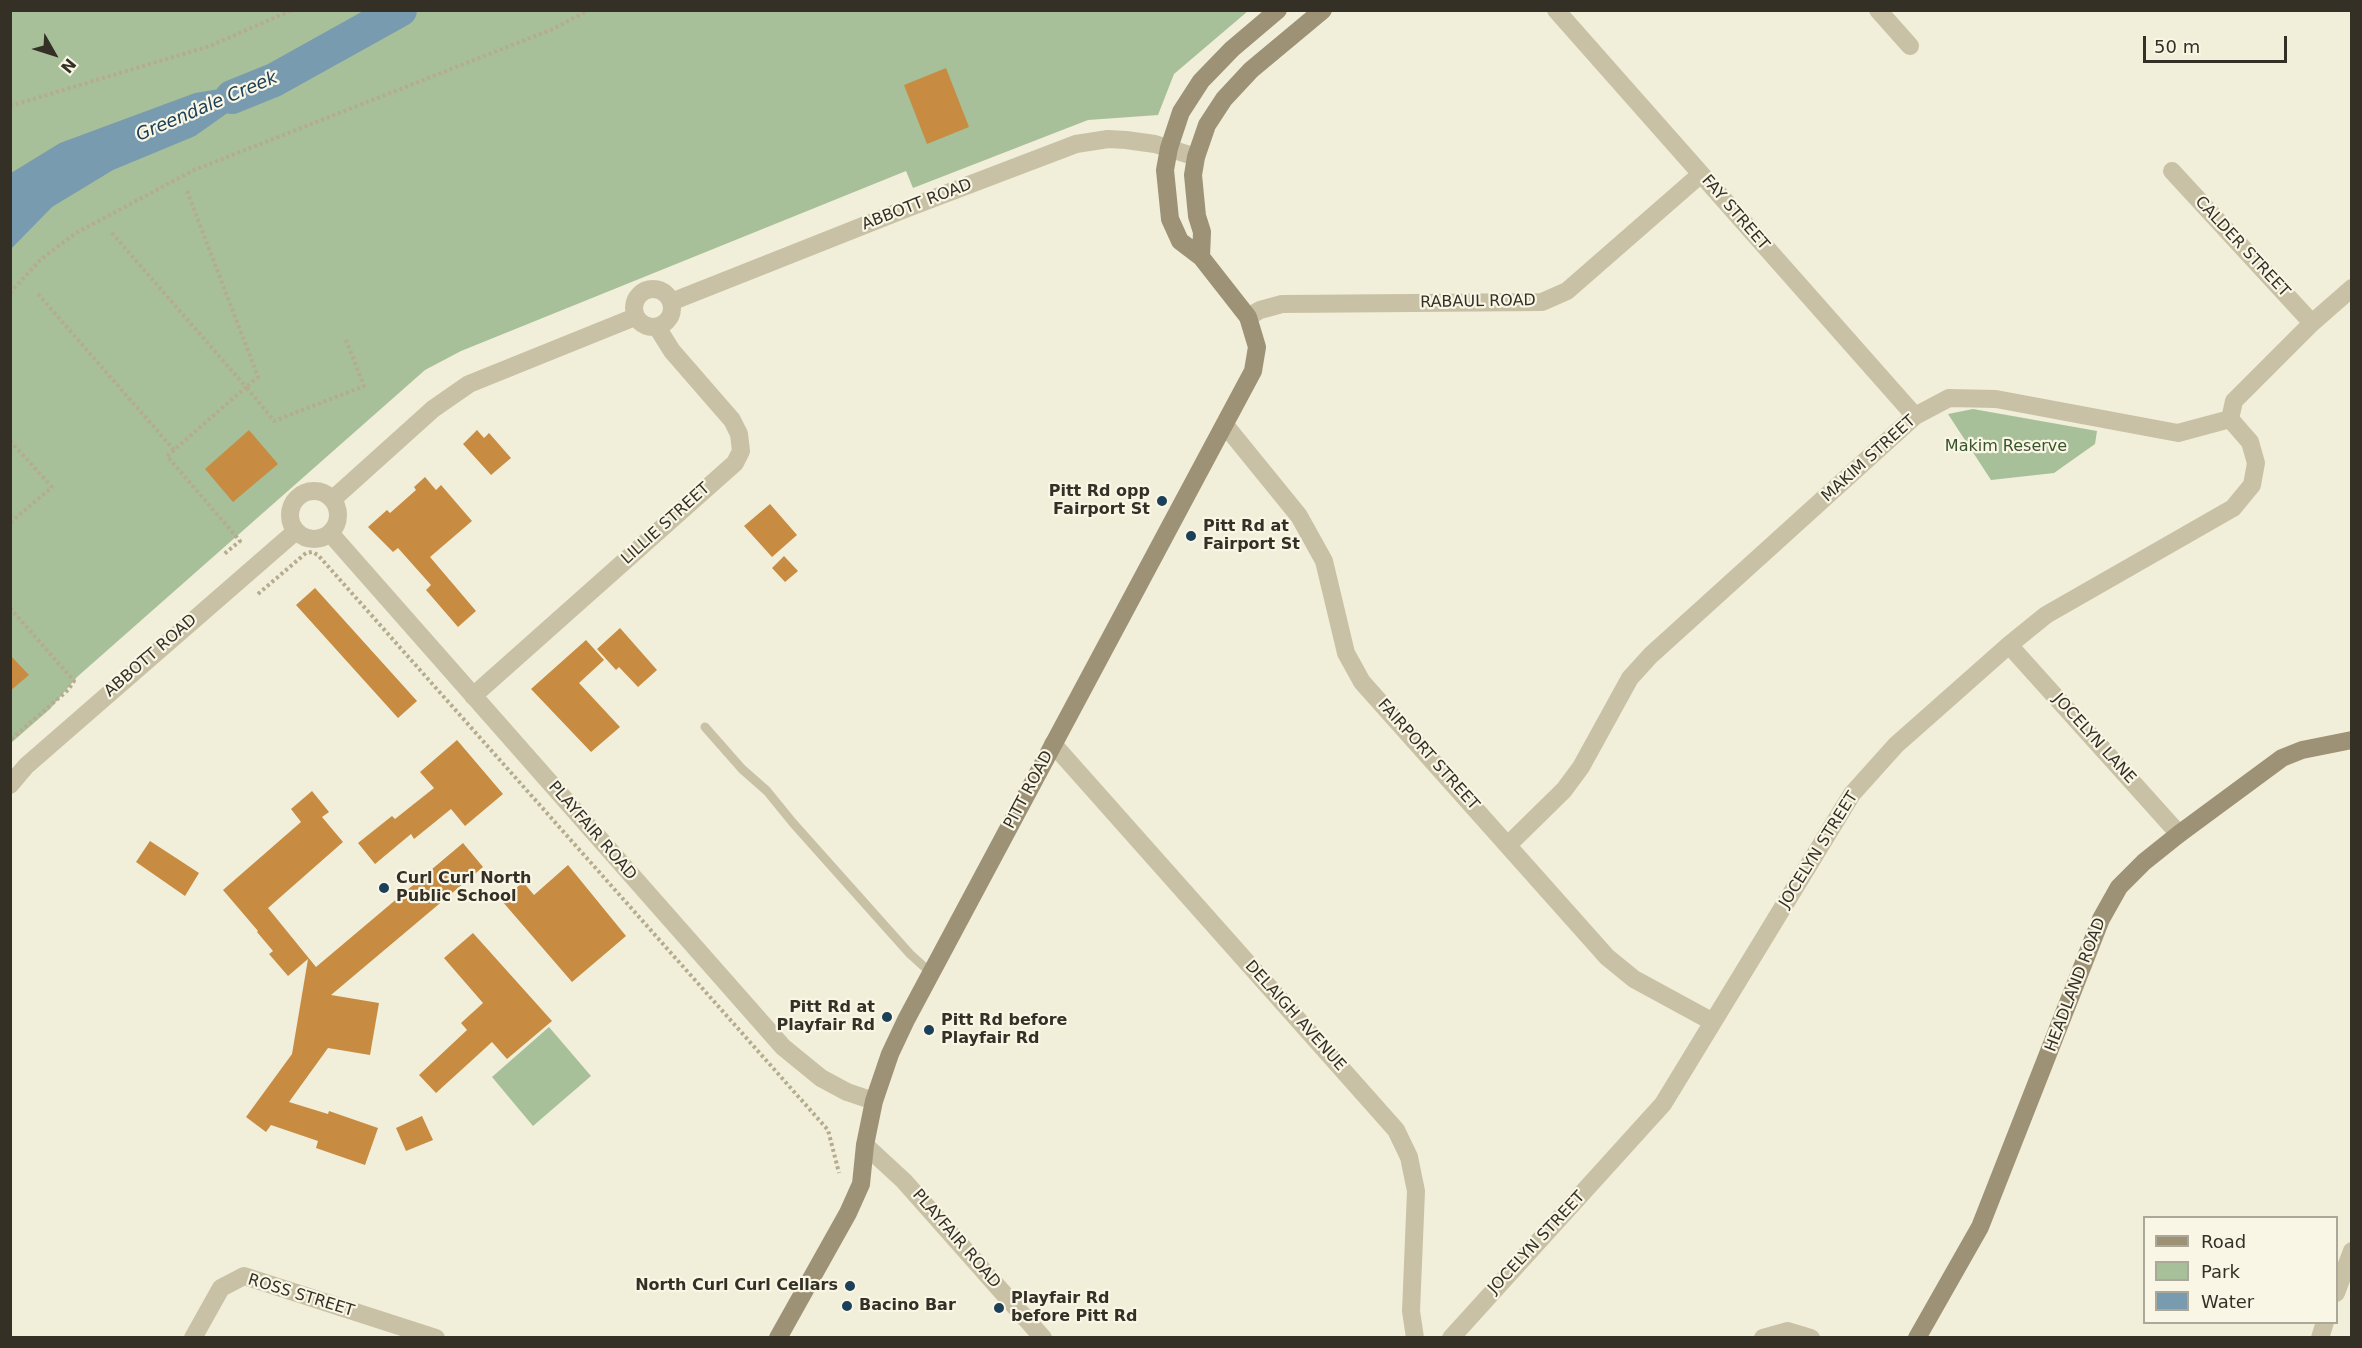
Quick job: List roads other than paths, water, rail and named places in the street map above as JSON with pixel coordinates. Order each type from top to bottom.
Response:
[{"type":"main road","points":[[1169,148],[1181,112],[1201,81],[1232,49],[1278,10]]},
{"type":"main road","points":[[1201,257],[1202,232],[1197,216],[1193,175],[1196,157],[1207,125],[1224,99],[1251,70],[1323,10]]},
{"type":"main road","name":"PITT ROAD","points":[[778,1338],[848,1213],[861,1184],[865,1145],[874,1101],[890,1054],[931,973],[1253,371],[1257,357],[1255,336],[1248,317],[1201,257],[1180,241],[1170,219],[1165,170],[1169,148]]},
{"type":"main road","name":"HEADLAND ROAD","points":[[1917,1338],[1980,1227],[2108,903],[2131,874],[2179,834],[2282,759],[2302,750],[2352,740]]},
{"type":"street","name":"FAY STREET","points":[[1556,10],[1915,416]]},
{"type":"street","points":[[1878,10],[1910,46]]},
{"type":"street","name":"ABBOTT ROAD","points":[[671,302],[1076,144],[1108,139],[1126,140],[1169,148],[1196,157]]},
{"type":"street","name":"CALDER STREET","points":[[2172,171],[2312,323]]},
{"type":"street","name":"RABAUL ROAD","points":[[1248,317],[1260,310],[1282,304],[1542,302],[1567,291],[1701,174]]},
{"type":"street","points":[[2230,419],[2234,401],[2312,323],[2352,288]]},
{"type":"street","points":[[652,289],[664,292],[671,302],[672,309],[668,321],[657,327],[644,326],[635,317],[636,299],[645,291],[652,289]]},
{"type":"street","points":[[333,499],[433,409],[469,384],[635,317]]},
{"type":"street","name":"LILLIE STREET","points":[[473,696],[735,463],[741,451],[739,434],[732,420],[672,351],[657,327]]},
{"type":"street","name":"MAKIM STREET","points":[[1508,845],[1564,790],[1581,767],[1630,678],[1652,655],[1915,416],[1949,398],[1996,399],[2178,433],[2230,419]]},
{"type":"street","name":"JOCELYN STREET","points":[[1451,1338],[1533,1244],[1607,1167],[1663,1104],[1852,794],[1896,745],[2046,615],[2233,508],[2252,485],[2256,463],[2250,442],[2230,419]]},
{"type":"street","name":"FAIRPORT STREET","points":[[1225,425],[1299,516],[1324,561],[1346,653],[1362,682],[1607,957],[1634,980],[1713,1022]]},
{"type":"street","points":[[320,491],[333,499],[339,513],[335,528],[330,533],[316,539],[296,531],[292,524],[291,509],[299,496],[320,491]]},
{"type":"street","name":"ABBOTT ROAD","points":[[10,785],[26,766],[296,531]]},
{"type":"street","name":"PLAYFAIR ROAD","points":[[330,533],[783,1047],[821,1078],[848,1092],[874,1101]]},
{"type":"street","name":"JOCELYN LANE","points":[[2009,645],[2179,834]]},
{"type":"street","name":"DELAIGH AVENUE","points":[[1053,744],[1396,1130],[1409,1157],[1416,1191],[1411,1311],[1415,1338]]},
{"type":"street","name":"PLAYFAIR ROAD","points":[[865,1145],[904,1181],[1043,1338]]},
{"type":"street","points":[[2338,1290],[2352,1251]]},
{"type":"street","name":"ROSS STREET","points":[[193,1338],[221,1288],[244,1276],[436,1338]]},
{"type":"street","points":[[1763,1338],[1788,1331],[1811,1338]]},
{"type":"lane","points":[[705,727],[742,769],[767,791],[910,954],[931,973]]},
{"type":"water","points":[[274,80],[195,136],[113,170],[52,207],[11,249],[11,173],[60,143],[195,93]]},
{"type":"waterway","name":"Greendale Creek","points":[[232,97],[274,80],[400,10]]},
{"type":"place","name":"Pitt Rd opp Fairport St","points":[[1162,501]]},
{"type":"place","name":"Pitt Rd at Fairport St","points":[[1191,536]]},
{"type":"place","name":"Curl Curl North Public School","points":[[384,888]]},
{"type":"place","name":"Pitt Rd at Playfair Rd","points":[[887,1017]]},
{"type":"place","name":"Pitt Rd before Playfair Rd","points":[[929,1030]]},
{"type":"place","name":"North Curl Curl Cellars","points":[[850,1286]]},
{"type":"place","name":"Bacino Bar","points":[[847,1306]]},
{"type":"place","name":"Playfair Rd before Pitt Rd","points":[[999,1308]]},
{"type":"park label","name":"Makim Reserve","points":[[2006,447]]}]
